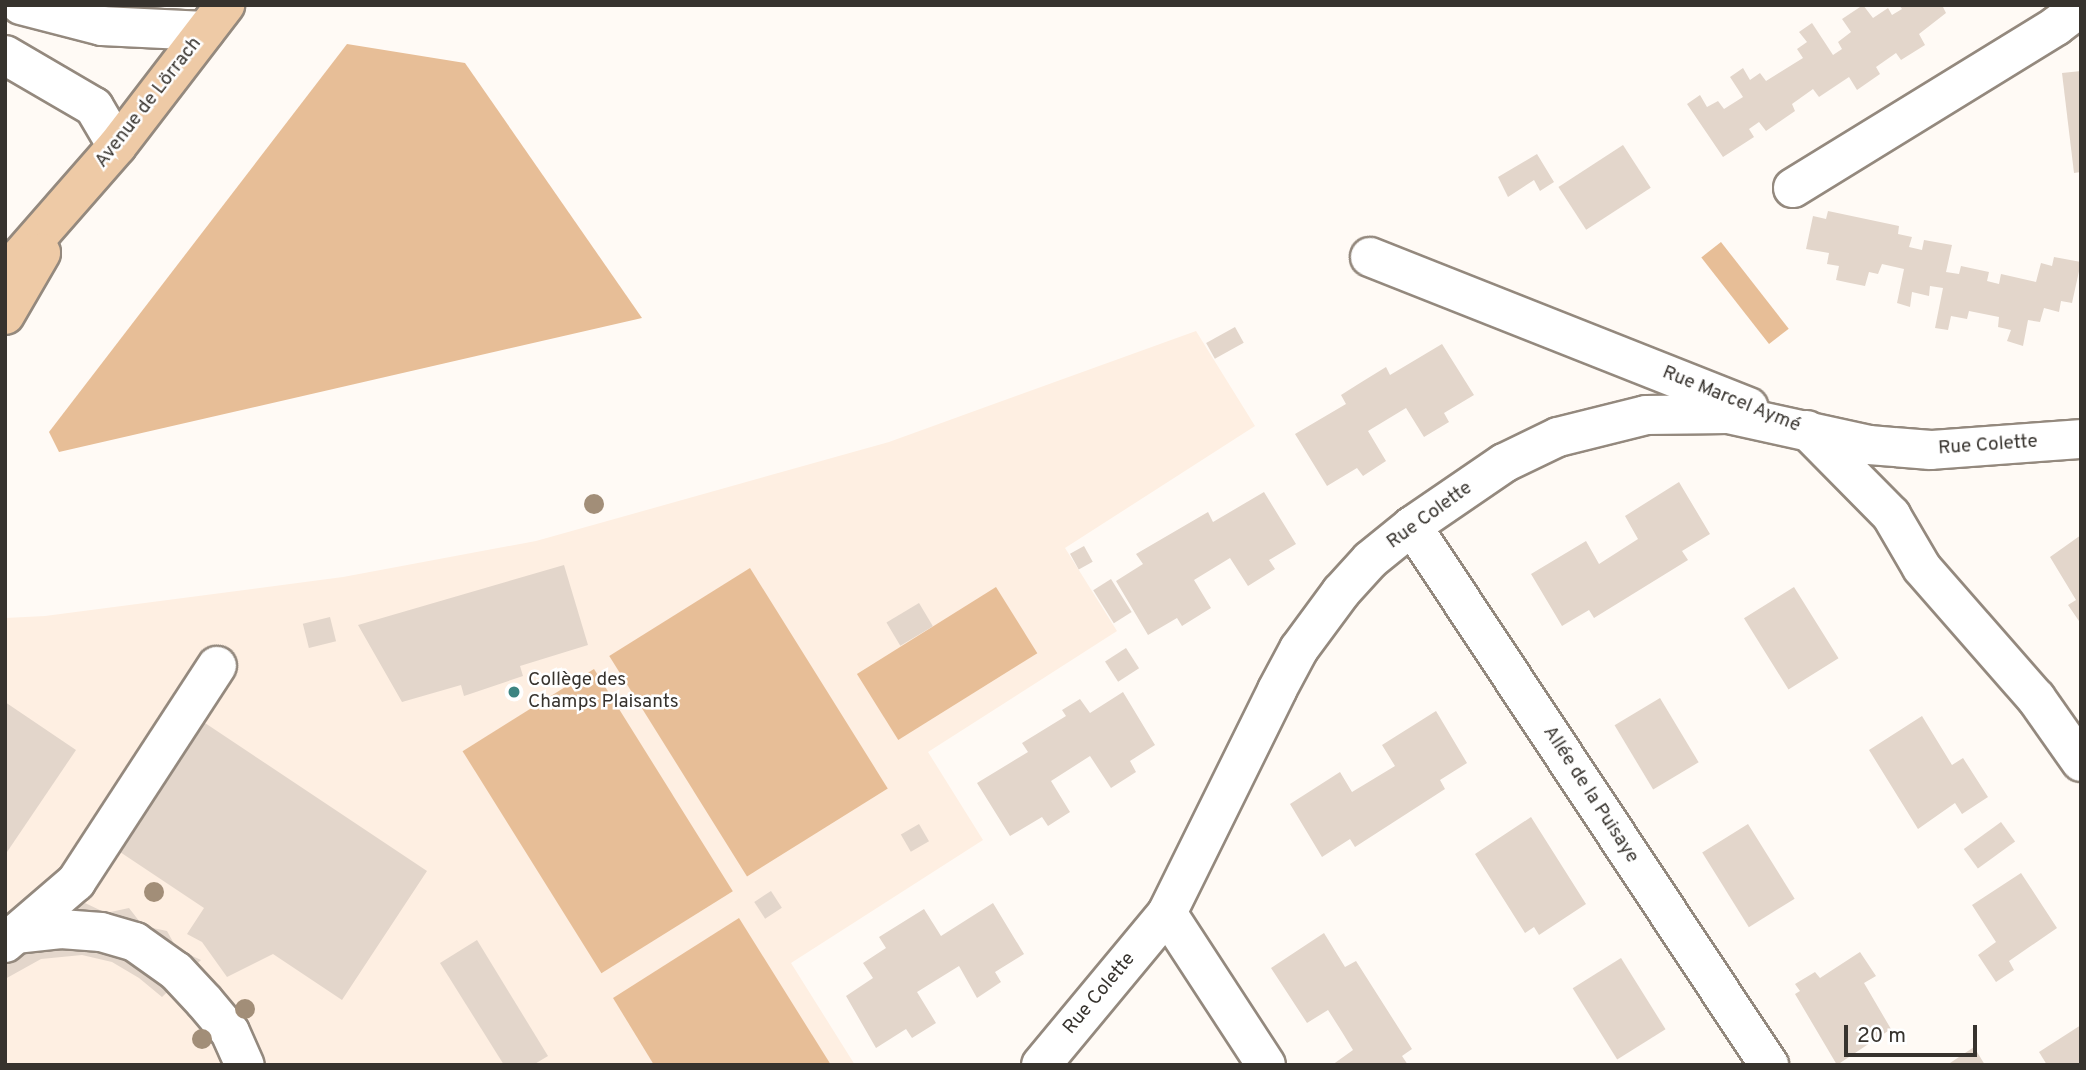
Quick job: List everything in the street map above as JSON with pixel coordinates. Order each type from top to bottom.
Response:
[{"type":"main road","name":"Avenue de Lörrach","points":[[5,274],[117,146],[215,18]]},
{"type":"main road","name":"Avenue de Lörrach","points":[[5,316],[72,200]]},
{"type":"street","points":[[20,5],[102,26],[215,18]]},
{"type":"street","points":[[1794,188],[2056,26],[2081,7]]},
{"type":"street","points":[[5,55],[94,107],[117,146]]},
{"type":"street","name":"Rue Marcel Aymé","points":[[1370,257],[1807,430],[1891,515],[1922,568],[2036,698],[2081,762]]},
{"type":"street","name":"Rue Colette","points":[[1041,1065],[1167,913],[1299,649],[1340,592],[1370,560],[1412,526],[1504,463],[1558,437],[1646,415],[1728,414],[1869,445],[1931,450],[2081,439]]},
{"type":"street","name":"Allée de la Puisaye","points":[[1412,526],[1769,1065]]},
{"type":"street","points":[[10,938],[76,882],[217,666]]},
{"type":"street","points":[[1167,913],[1266,1065]]},
{"type":"street","points":[[10,938],[61,929],[88,931],[135,942],[176,971],[204,1001],[230,1032],[244,1065]]},
{"type":"shaded area","points":[[347,44],[465,63],[642,318],[59,452],[49,432]]},
{"type":"shaded area","points":[[1721,242],[1789,329],[1769,344],[1701,257]]},
{"type":"shaded area","name":"Collège des Champs Plaisants","points":[[1196,331],[1255,426],[1065,548],[1117,631],[928,752],[983,840],[791,963],[855,1065],[5,1065],[5,618],[45,616],[343,577],[536,541],[889,442]]},
{"type":"shaded area","points":[[750,568],[888,788],[747,876],[609,656]]},
{"type":"shaded area","points":[[996,587],[1037,653],[898,740],[857,674]]},
{"type":"shaded area","points":[[594,669],[733,891],[601,973],[463,751]]},
{"type":"shaded area","points":[[739,918],[831,1065],[654,1065],[613,998]]},
{"type":"building","points":[[1863,5],[1873,18],[1888,8],[1892,15],[1902,9],[1899,5],[1942,5],[1946,13],[1919,34],[1925,45],[1901,60],[1896,53],[1876,67],[1880,74],[1857,90],[1849,77],[1819,97],[1813,89],[1792,104],[1795,111],[1766,131],[1759,122],[1749,129],[1754,137],[1723,157],[1687,104],[1700,95],[1707,107],[1718,101],[1724,109],[1743,97],[1730,77],[1743,68],[1750,80],[1760,73],[1766,81],[1803,58],[1797,49],[1807,42],[1799,32],[1812,23],[1833,55],[1842,49],[1838,42],[1851,32],[1842,19]]},
{"type":"building","points":[[2081,71],[2081,172],[2074,173],[2062,73]]},
{"type":"building","points":[[1623,145],[1651,188],[1586,230],[1558,187]]},
{"type":"building","points":[[1537,154],[1554,182],[1540,191],[1534,180],[1508,197],[1498,177]]},
{"type":"building","points":[[1828,211],[1899,226],[1898,234],[1912,237],[1909,247],[1922,250],[1924,240],[1952,245],[1946,272],[1959,274],[1961,266],[1989,272],[1987,281],[1999,284],[2001,274],[2036,282],[2041,263],[2052,266],[2054,257],[2081,262],[2072,303],[2061,301],[2059,312],[2044,308],[2040,322],[2028,320],[2023,346],[2007,341],[2011,330],[1998,327],[1999,317],[1969,311],[1967,319],[1951,316],[1948,330],[1935,328],[1943,288],[1930,286],[1929,296],[1912,292],[1910,307],[1897,303],[1904,269],[1882,264],[1878,274],[1869,272],[1865,286],[1850,283],[1836,280],[1839,266],[1827,264],[1829,253],[1806,249],[1813,216],[1826,219]]},
{"type":"building","points":[[1235,327],[1244,343],[1215,359],[1206,343]]},
{"type":"building","points":[[1442,344],[1474,395],[1444,413],[1449,422],[1424,437],[1406,408],[1368,431],[1386,461],[1363,476],[1357,468],[1327,486],[1295,434],[1346,404],[1341,395],[1386,367],[1390,375]]},
{"type":"building","points":[[1679,482],[1710,534],[1682,551],[1688,560],[1594,618],[1589,610],[1562,626],[1531,574],[1586,541],[1599,564],[1638,539],[1625,516]]},
{"type":"building","points":[[1264,492],[1296,544],[1269,560],[1275,569],[1248,586],[1230,558],[1194,580],[1211,608],[1182,626],[1177,618],[1148,635],[1116,581],[1143,564],[1136,554],[1208,512],[1213,522]]},
{"type":"building","points":[[2081,535],[2081,624],[2068,605],[2076,600],[2050,557]]},
{"type":"building","points":[[1084,546],[1093,562],[1079,570],[1070,554]]},
{"type":"building","points":[[564,565],[588,645],[520,666],[523,676],[464,696],[461,685],[402,702],[358,625]]},
{"type":"building","points":[[1111,579],[1132,612],[1114,623],[1093,590]]},
{"type":"building","points":[[1794,587],[1839,658],[1788,690],[1744,618]]},
{"type":"building","points":[[919,603],[933,626],[900,646],[886,623]]},
{"type":"building","points":[[330,617],[336,641],[309,648],[303,624]]},
{"type":"building","points":[[1126,648],[1139,668],[1118,682],[1105,662]]},
{"type":"building","points":[[1123,692],[1155,745],[1130,761],[1136,772],[1111,788],[1090,756],[1051,781],[1070,812],[1048,826],[1042,817],[1010,836],[977,783],[1028,752],[1022,743],[1066,716],[1062,710],[1080,699],[1090,713]]},
{"type":"building","points":[[1660,698],[1699,762],[1653,790],[1615,725]]},
{"type":"building","points":[[5,702],[76,750],[5,855]]},
{"type":"building","points":[[1436,711],[1467,763],[1440,780],[1445,789],[1355,847],[1350,839],[1322,857],[1290,804],[1340,772],[1352,792],[1395,766],[1382,745]]},
{"type":"building","points":[[1922,716],[1952,765],[1963,758],[1988,797],[1962,814],[1955,803],[1918,829],[1869,750]]},
{"type":"building","points":[[205,723],[427,871],[342,1000],[273,954],[227,977],[202,942],[187,934],[204,908],[120,852]]},
{"type":"building","points":[[1531,817],[1586,904],[1539,935],[1534,927],[1525,933],[1475,854]]},
{"type":"building","points":[[2001,822],[2015,841],[1978,868],[1964,849]]},
{"type":"building","points":[[919,824],[929,841],[911,852],[901,835]]},
{"type":"building","points":[[1748,824],[1795,899],[1749,927],[1702,853]]},
{"type":"building","points":[[2021,873],[2057,928],[2009,961],[2014,970],[1996,982],[1978,955],[1996,942],[1972,905]]},
{"type":"building","points":[[771,891],[782,908],[765,919],[754,902]]},
{"type":"building","points":[[85,903],[106,913],[129,908],[143,926],[167,931],[177,949],[201,960],[162,997],[139,978],[112,962],[82,955],[41,959],[5,979],[5,920]]},
{"type":"building","points":[[993,903],[1024,954],[995,972],[1001,982],[977,998],[959,966],[917,992],[936,1023],[912,1038],[906,1029],[876,1048],[846,996],[873,978],[863,963],[886,948],[879,937],[924,909],[941,936]]},
{"type":"building","points":[[1324,933],[1345,967],[1356,961],[1412,1049],[1402,1056],[1408,1065],[1332,1065],[1353,1050],[1342,1032],[1328,1010],[1307,1023],[1271,968]]},
{"type":"building","points":[[477,940],[548,1056],[533,1065],[504,1065],[440,963]]},
{"type":"building","points":[[1860,952],[1876,976],[1864,983],[1891,1029],[1837,1065],[1795,994],[1800,991],[1795,984],[1815,972],[1820,978]]},
{"type":"building","points":[[1621,958],[1666,1029],[1617,1059],[1573,988]]},
{"type":"building","points":[[2081,1025],[2081,1065],[2047,1065],[2039,1052]]},
{"type":"building","points":[[1974,1047],[1985,1065],[1947,1065]]},
{"type":"place","name":"Collège des Champs Plaisants","points":[[514,692]]}]
